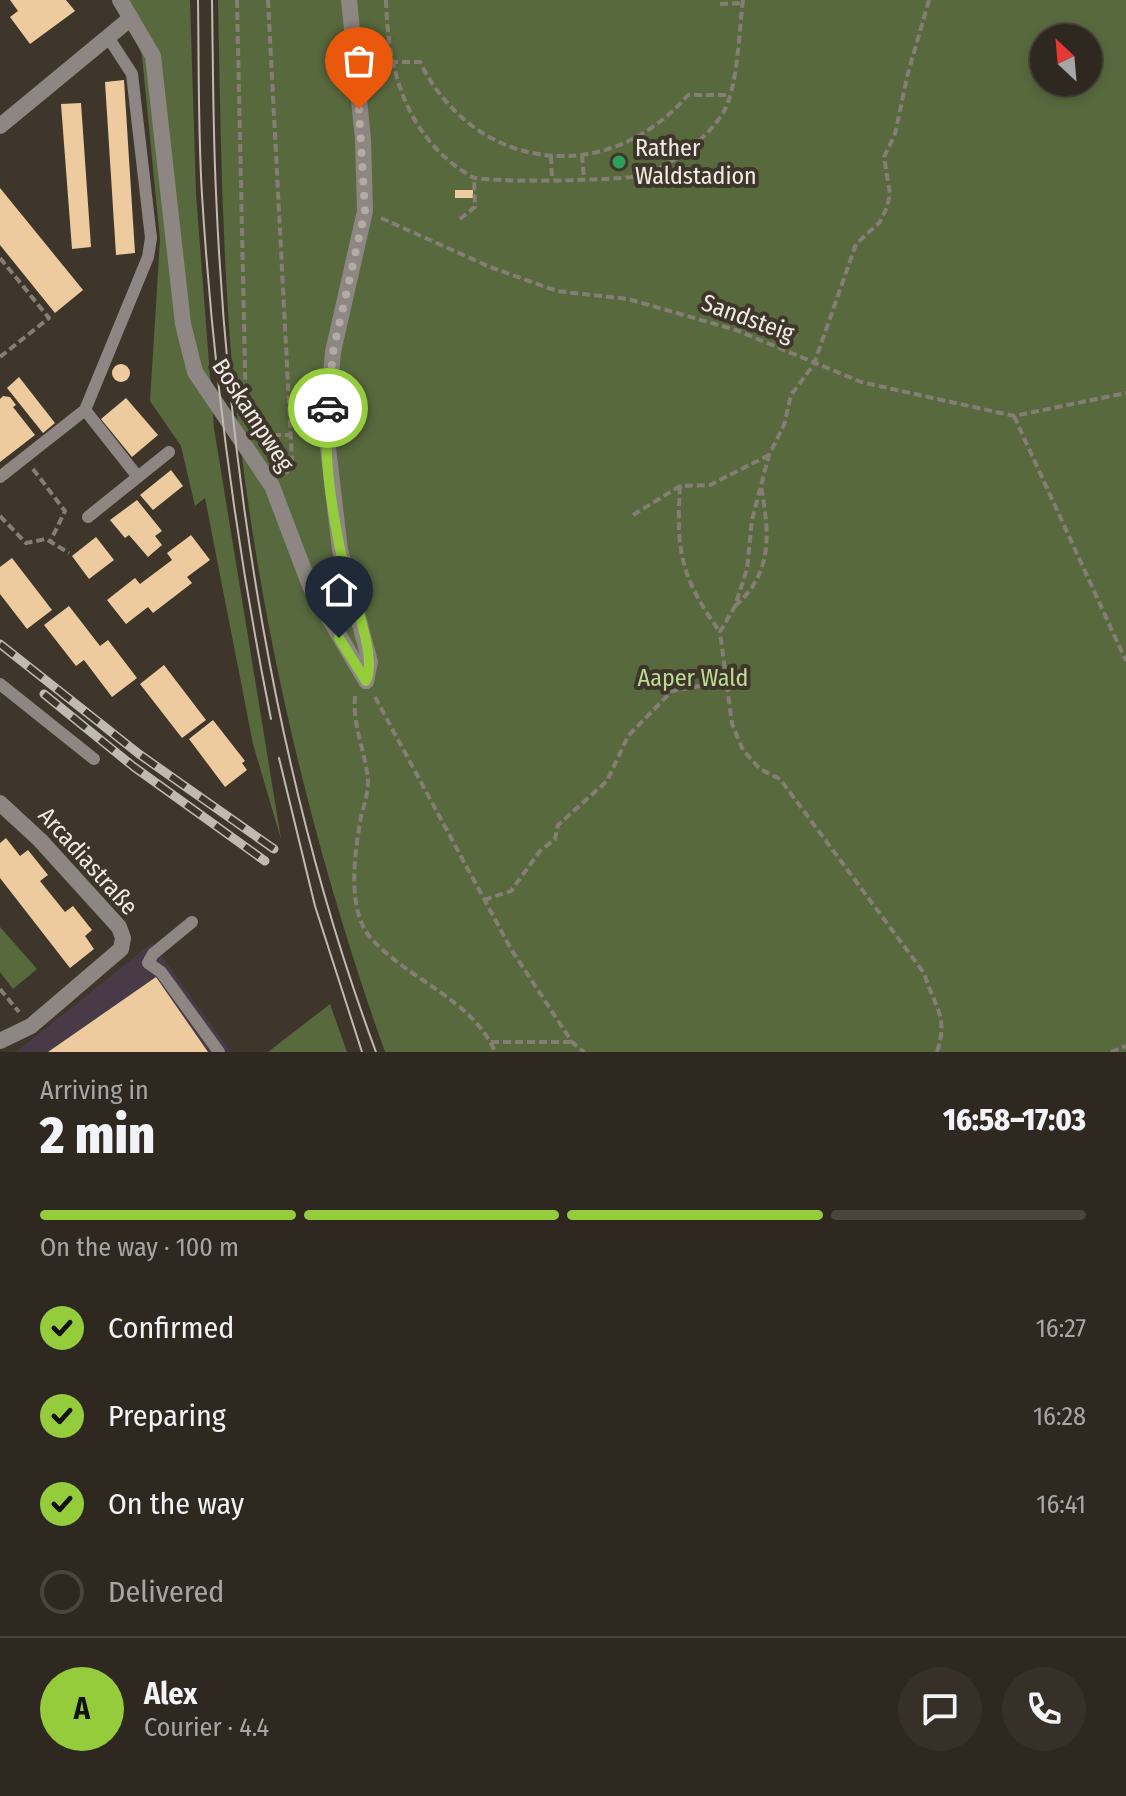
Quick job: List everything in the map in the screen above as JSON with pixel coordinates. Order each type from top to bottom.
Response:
[{"type":"street","name":"Boskampweg","points":[[120,0],[153,56],[183,324],[191,360],[202,385],[272,486],[310,586],[366,681]]},
{"type":"street","points":[[349,0],[363,139],[365,211],[333,352],[326,431],[340,550],[370,662],[366,681]]},
{"type":"street","points":[[0,126],[131,18]]},
{"type":"street","name":"Arcadiastraße","points":[[0,803],[40,840],[119,927],[123,938],[121,949],[31,1026],[0,1041]]},
{"type":"lane","points":[[0,477],[85,410],[148,257],[151,238],[132,74],[108,37]]},
{"type":"lane","points":[[85,410],[138,477]]},
{"type":"lane","points":[[88,517],[169,452]]},
{"type":"lane","points":[[0,684],[94,759]]},
{"type":"lane","points":[[192,922],[153,954],[148,963],[161,972],[219,1052]]},
{"type":"path","points":[[237,0],[246,420]]},
{"type":"path","points":[[268,0],[292,461],[288,472],[272,486]]},
{"type":"path","points":[[386,0],[390,62],[406,103],[421,129],[443,154],[474,178],[552,179],[639,176],[667,163],[707,132],[723,113],[730,95],[743,2],[720,4]]},
{"type":"path","points":[[720,632],[735,606],[747,569],[752,520],[761,484],[769,455],[784,425],[791,395],[814,364],[856,244],[880,222],[887,207],[890,194],[884,157],[895,134],[908,73],[929,0]]},
{"type":"path","points":[[390,62],[420,62],[444,101],[488,137],[522,151],[551,156],[582,155],[612,149],[642,136],[688,95],[730,95]]},
{"type":"path","points":[[582,155],[584,178]]},
{"type":"path","points":[[551,156],[552,179]]},
{"type":"path","points":[[460,219],[475,207],[474,178]]},
{"type":"path","name":"Sandsteig","points":[[365,211],[490,267],[557,291],[628,299],[762,338],[814,364],[861,382],[1014,416],[1126,393]]},
{"type":"path","points":[[0,258],[49,318],[0,357]]},
{"type":"path","points":[[1014,416],[1126,661]]},
{"type":"path","points":[[246,435],[291,435]]},
{"type":"path","points":[[633,515],[680,486],[710,485],[769,455]]},
{"type":"path","points":[[24,458],[65,511],[51,540]]},
{"type":"path","points":[[735,606],[751,592],[770,535],[761,484]]},
{"type":"path","points":[[680,486],[677,537],[689,584],[720,632],[732,724],[743,750],[760,769],[780,779],[924,973],[943,1017],[943,1034],[937,1052]]},
{"type":"path","points":[[0,516],[26,543],[51,540],[69,553]]},
{"type":"path","points":[[484,900],[511,891],[555,839],[558,825],[607,781],[628,736],[672,691],[710,684],[723,671]]},
{"type":"path","points":[[495,1052],[482,1027],[381,947],[369,936],[361,918],[356,886],[357,844],[368,779],[355,703],[358,688],[366,681],[511,949],[572,1042],[584,1052]]},
{"type":"path","points":[[0,989],[31,1026]]},
{"type":"path","points":[[491,1042],[572,1042]]},
{"type":"path","points":[[1111,1052],[1126,1046]]},
{"type":"shaded area","points":[[152,943],[231,1052],[16,1052]]},
{"type":"green space","points":[[123,0],[190,0],[196,194],[214,428],[281,839],[253,744],[205,498],[195,506],[181,446],[150,401],[160,240],[142,56]]},
{"type":"green space","name":"Aaper Wald","points":[[218,0],[1126,0],[1126,1052],[385,1052],[336,903],[278,674],[263,597],[240,441],[229,331]]},
{"type":"green space","points":[[0,927],[37,969],[13,989],[0,972]]},
{"type":"green space","points":[[330,1004],[347,1052],[268,1052]]},
{"type":"building","points":[[10,0],[66,0],[75,11],[30,44],[10,17],[18,11]]},
{"type":"building","points":[[124,80],[135,253],[116,255],[105,82]]},
{"type":"building","points":[[81,103],[91,247],[72,249],[61,104]]},
{"type":"building","points":[[0,188],[83,290],[55,313],[0,245]]},
{"type":"building","points":[[455,190],[473,190],[473,198],[455,198]]},
{"type":"building","points":[[121,364],[130,373],[121,382],[112,373]]},
{"type":"building","points":[[19,377],[55,423],[43,433],[7,388]]},
{"type":"building","points":[[10,397],[16,405],[13,407],[35,435],[0,462],[0,399]]},
{"type":"building","points":[[126,398],[158,435],[132,457],[101,419]]},
{"type":"building","points":[[171,470],[183,486],[153,510],[140,495]]},
{"type":"building","points":[[137,500],[162,531],[155,536],[162,545],[148,557],[129,535],[125,538],[110,520]]},
{"type":"building","points":[[191,535],[210,560],[187,577],[192,583],[153,613],[148,607],[126,624],[107,600],[135,578],[140,584],[172,560],[167,553]]},
{"type":"building","points":[[96,537],[114,560],[89,579],[72,556]]},
{"type":"building","points":[[12,558],[52,610],[27,629],[0,594],[0,567]]},
{"type":"building","points":[[69,606],[100,646],[108,640],[137,678],[112,697],[84,660],[76,666],[44,625]]},
{"type":"building","points":[[164,665],[206,720],[182,738],[140,684]]},
{"type":"building","points":[[213,720],[245,761],[242,763],[247,770],[225,787],[189,739]]},
{"type":"building","points":[[6,838],[20,856],[28,850],[48,875],[40,881],[65,912],[73,906],[92,930],[85,936],[94,949],[70,968],[0,878],[0,843]]},
{"type":"building","points":[[156,977],[208,1052],[48,1052]]},
{"type":"tram line","points":[[198,0],[201,171],[212,327],[237,524],[271,719]]},
{"type":"tram line","points":[[212,0],[215,169],[222,301],[232,410],[263,629],[311,846],[341,950],[376,1052]]},
{"type":"tram line","points":[[279,758],[315,906],[362,1052]]},
{"type":"railway","points":[[0,644],[139,754],[274,849]]},
{"type":"railway","points":[[44,694],[134,767],[265,861]]},
{"type":"way so far","points":[[328,408],[333,352],[365,211],[359,109]]},
{"type":"place","name":"Rather Waldstadion","points":[[619,162]]},
{"type":"route","points":[[328,408],[328,474],[340,550],[370,662],[366,681],[339,638]]}]
